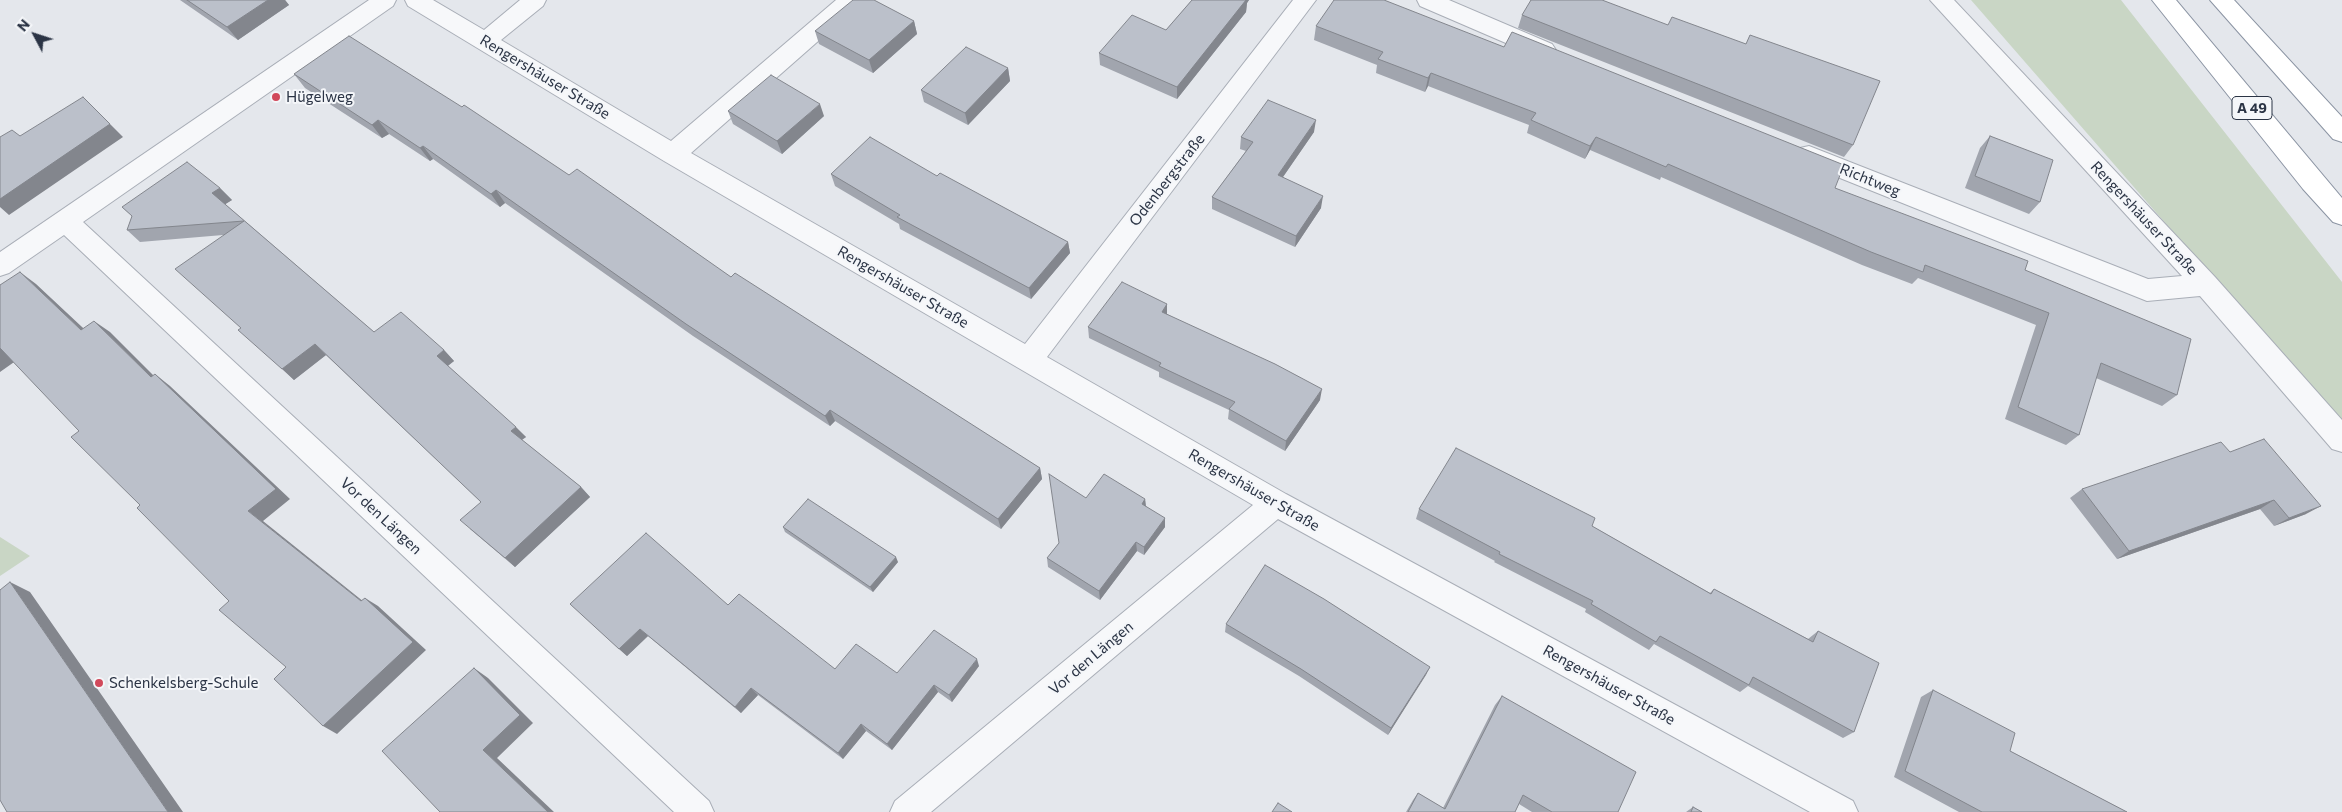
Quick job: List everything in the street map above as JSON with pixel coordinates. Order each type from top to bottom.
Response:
[{"type":"highway","name":"A 49","points":[[2163,0],[2312,182],[2342,215]]},
{"type":"highway","points":[[2220,0],[2342,133]]},
{"type":"street","points":[[0,266],[386,0]]},
{"type":"street","name":"Rengershäuser Straße","points":[[416,0],[674,154],[1276,503],[1842,812]]},
{"type":"street","points":[[485,41],[535,0]]},
{"type":"street","points":[[674,154],[850,0]]},
{"type":"street","name":"Odenbergstraße","points":[[1029,359],[1305,0]]},
{"type":"street","points":[[1428,0],[1483,25],[1566,58]]},
{"type":"street","name":"Rengershäuser Straße","points":[[1941,0],[2206,285],[2342,440]]},
{"type":"street","name":"Richtweg","points":[[1787,147],[2147,290],[2206,285]]},
{"type":"street","name":"Vor den Längen","points":[[65,221],[698,812]]},
{"type":"street","name":"Vor den Längen","points":[[906,812],[1276,503]]},
{"type":"green space","points":[[1971,0],[2121,0],[2342,282],[2342,426]]},
{"type":"green space","points":[[0,537],[30,556],[0,576]]},
{"type":"building","points":[[187,0],[268,0],[227,27]]},
{"type":"building","points":[[853,0],[874,0],[914,21],[869,60],[815,31]]},
{"type":"building","points":[[1192,0],[1246,0],[1177,87],[1099,53],[1132,15],[1166,30]]},
{"type":"building","points":[[1334,0],[1384,0],[1504,47],[1512,32],[1844,165],[1835,188],[2028,261],[2025,270],[2191,339],[2177,395],[2101,363],[2079,435],[2018,407],[2049,313],[1925,265],[1923,272],[1871,252],[1668,164],[1666,167],[1596,137],[1590,146],[1531,120],[1536,113],[1431,73],[1428,78],[1378,59],[1383,52],[1316,26]]},
{"type":"building","points":[[1531,0],[1602,0],[1668,25],[1672,17],[1746,44],[1750,35],[1880,81],[1853,145],[1522,15]]},
{"type":"building","points":[[349,36],[462,107],[464,105],[569,175],[577,169],[731,277],[735,273],[1040,468],[998,519],[830,410],[825,416],[686,324],[496,190],[491,194],[423,146],[420,148],[378,120],[372,125],[294,74]]},
{"type":"building","points":[[966,47],[1008,68],[965,113],[921,90]]},
{"type":"building","points":[[771,75],[820,104],[777,141],[728,111]]},
{"type":"building","points":[[83,97],[110,124],[0,199],[0,137],[12,130],[20,136]]},
{"type":"building","points":[[1268,100],[1316,120],[1278,175],[1323,196],[1296,236],[1212,197],[1253,142],[1241,137]]},
{"type":"building","points":[[1990,136],[2053,160],[2040,202],[1975,176]]},
{"type":"building","points":[[870,137],[937,176],[940,173],[1068,242],[1029,288],[897,217],[900,215],[831,174]]},
{"type":"building","points":[[187,162],[220,188],[212,193],[374,332],[401,312],[444,350],[437,356],[516,427],[511,431],[581,487],[505,558],[460,520],[481,502],[315,344],[282,369],[238,330],[241,328],[175,269],[244,221],[127,230],[132,216],[122,207]]},
{"type":"building","points":[[20,272],[81,330],[94,321],[151,377],[155,374],[276,489],[248,511],[361,601],[365,598],[413,642],[323,726],[274,679],[286,667],[219,610],[229,601],[137,508],[140,505],[71,437],[79,431],[0,348],[0,285]]},
{"type":"building","points":[[1122,282],[1167,304],[1162,312],[1275,364],[1322,389],[1286,441],[1229,409],[1235,402],[1159,366],[1161,363],[1088,327]]},
{"type":"building","points":[[2264,439],[2321,506],[2289,518],[2274,500],[2129,551],[2082,489],[2221,442],[2230,452]]},
{"type":"building","points":[[1456,448],[1595,518],[1592,526],[1711,594],[1714,589],[1813,642],[1818,631],[1879,663],[1854,732],[1753,677],[1749,685],[1660,636],[1656,642],[1591,604],[1593,601],[1499,554],[1500,552],[1419,509]]},
{"type":"building","points":[[1049,474],[1086,498],[1104,474],[1145,499],[1142,504],[1165,518],[1144,547],[1136,542],[1099,591],[1047,558],[1059,543]]},
{"type":"building","points":[[808,499],[896,557],[870,587],[783,527]]},
{"type":"building","points":[[646,533],[728,605],[739,594],[835,669],[856,644],[897,673],[934,630],[977,659],[949,695],[934,685],[887,744],[861,724],[838,753],[751,688],[735,707],[640,629],[619,649],[570,604]]},
{"type":"building","points":[[1265,565],[1324,599],[1430,667],[1391,728],[1301,669],[1226,624]]},
{"type":"building","points":[[10,582],[168,812],[7,812],[0,800],[0,590]]},
{"type":"building","points":[[474,668],[520,715],[483,750],[548,812],[440,812],[382,751]]},
{"type":"building","points":[[1933,690],[2015,733],[2010,751],[2127,812],[1982,812],[1905,771]]},
{"type":"building","points":[[1502,696],[1636,772],[1618,812],[1552,812],[1523,795],[1515,812],[1408,812],[1418,793],[1445,809]]},
{"type":"building","points":[[1278,803],[1292,812],[1272,812]]},
{"type":"building","points":[[1693,807],[1702,812],[1691,812]]},
{"type":"place","name":"Hügelweg","points":[[276,97]]},
{"type":"place","name":"Schenkelsberg-Schule","points":[[99,683]]}]
